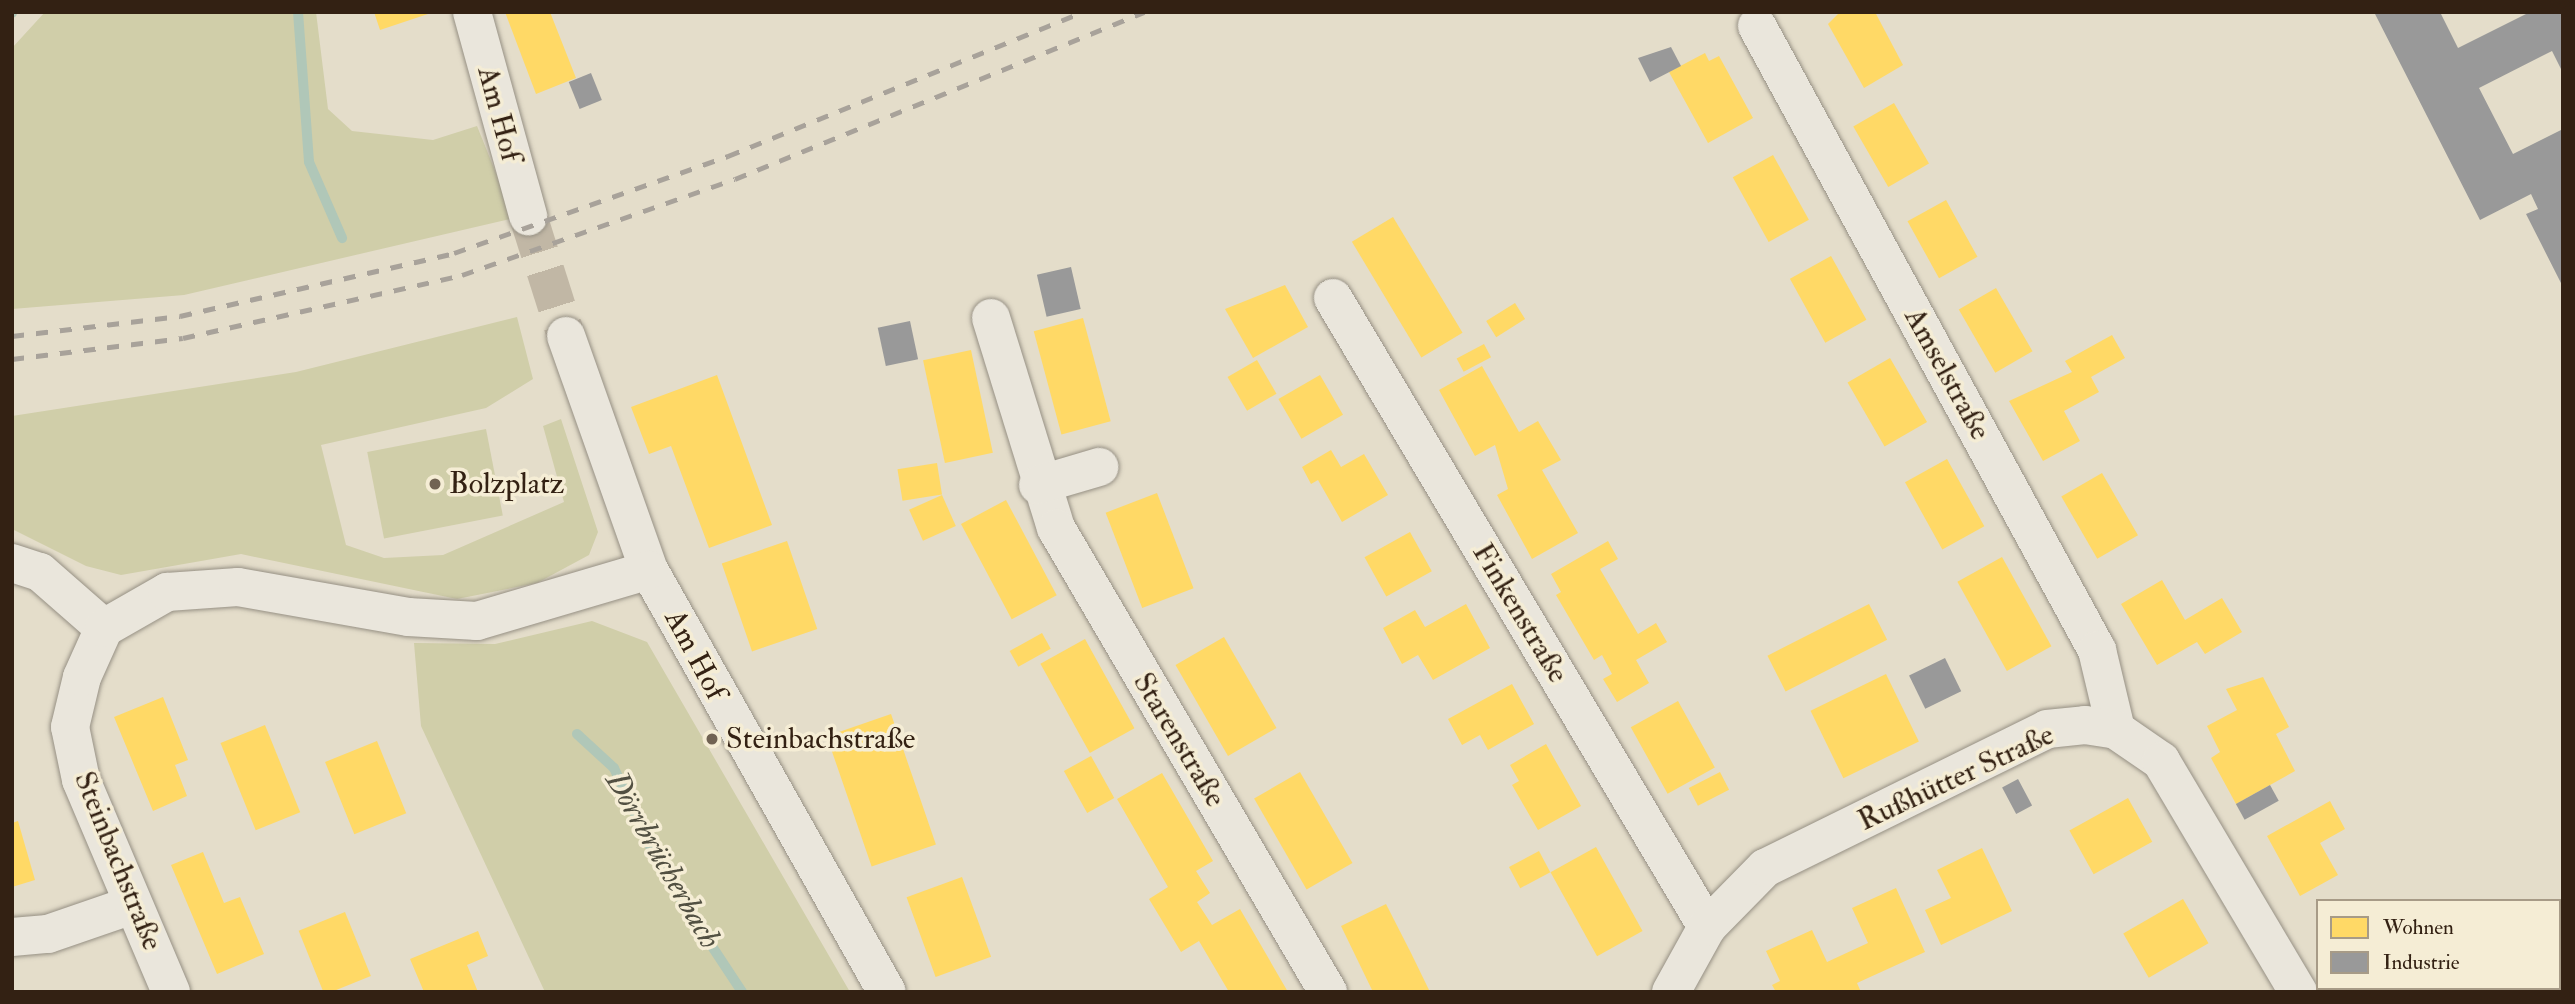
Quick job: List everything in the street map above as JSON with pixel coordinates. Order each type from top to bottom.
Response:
[{"type":"street","name":"Am Hof","points":[[472,12],[528,216]]},
{"type":"street","name":"Amselstraße","points":[[1757,26],[2097,650],[2116,730]]},
{"type":"street","name":"Finkenstraße","points":[[1333,298],[1707,927]]},
{"type":"street","name":"Starenstraße","points":[[991,318],[1038,485],[1056,528],[1328,992]]},
{"type":"street","name":"Am Hof","points":[[566,336],[649,570],[887,992]]},
{"type":"street","points":[[1038,485],[1099,467]]},
{"type":"street","points":[[12,563],[40,572],[104,628],[167,592],[238,587],[408,617],[484,620],[649,570]]},
{"type":"street","name":"Steinbachstraße","points":[[104,628],[82,677],[70,727],[81,780],[132,905],[172,992]]},
{"type":"street","name":"Rußhütter Straße","points":[[1671,992],[1707,927],[1765,868],[2048,729],[2085,725],[2116,730],[2161,761],[2298,992]]},
{"type":"street","points":[[12,937],[48,934],[132,905]]},
{"type":"shaded area","points":[[45,12],[316,12],[328,109],[352,131],[433,140],[477,126],[514,218],[184,295],[12,309],[12,48]]},
{"type":"shaded area","points":[[517,317],[533,379],[486,408],[321,445],[346,545],[384,558],[443,555],[564,502],[543,426],[561,419],[598,532],[589,555],[537,583],[457,599],[241,554],[121,575],[86,566],[12,529],[12,416],[296,372]]},
{"type":"shaded area","name":"Bolzplatz","points":[[486,429],[503,515],[384,538],[367,452]]},
{"type":"shaded area","points":[[592,621],[647,642],[850,992],[545,992],[421,726],[414,643],[495,644]]},
{"type":"building: Wohnen","points":[[374,12],[431,12],[431,13],[380,30]]},
{"type":"building: Wohnen","points":[[505,12],[550,12],[576,78],[536,94]]},
{"type":"building: Wohnen","points":[[1840,12],[1875,12],[1903,65],[1864,88],[1828,24]]},
{"type":"building: Wohnen","points":[[1705,53],[1709,61],[1719,56],[1753,118],[1708,143],[1669,72]]},
{"type":"building: Wohnen","points":[[1894,103],[1929,164],[1888,187],[1853,126]]},
{"type":"building: Wohnen","points":[[1773,155],[1809,220],[1769,242],[1733,177]]},
{"type":"building: Wohnen","points":[[1946,200],[1978,257],[1939,278],[1908,221]]},
{"type":"building: Wohnen","points":[[1393,217],[1463,333],[1421,357],[1352,242]]},
{"type":"building: Wohnen","points":[[1831,256],[1866,320],[1825,343],[1790,279]]},
{"type":"building: Wohnen","points":[[1285,285],[1308,327],[1253,358],[1225,309]]},
{"type":"building: Wohnen","points":[[1996,288],[2032,351],[1995,373],[1959,310]]},
{"type":"building: Wohnen","points":[[1515,303],[1525,319],[1496,337],[1486,321]]},
{"type":"building: Wohnen","points":[[1083,318],[1111,421],[1061,435],[1034,331]]},
{"type":"building: Wohnen","points":[[2112,335],[2125,358],[2091,377],[2099,392],[2064,411],[2080,441],[2043,461],[2009,401],[2072,372],[2065,361]]},
{"type":"building: Wohnen","points":[[1484,344],[1491,357],[1464,372],[1457,359]]},
{"type":"building: Wohnen","points":[[971,350],[993,453],[945,463],[923,360]]},
{"type":"building: Wohnen","points":[[1890,358],[1927,422],[1885,447],[1848,382]]},
{"type":"building: Wohnen","points":[[1257,360],[1276,394],[1247,411],[1228,377]]},
{"type":"building: Wohnen","points":[[1482,366],[1519,432],[1538,421],[1561,460],[1542,470],[1578,533],[1532,559],[1497,495],[1508,489],[1495,445],[1475,456],[1439,390]]},
{"type":"building: Wohnen","points":[[717,375],[772,525],[709,548],[671,446],[649,454],[631,407]]},
{"type":"building: Wohnen","points":[[1320,375],[1343,415],[1301,439],[1278,399]]},
{"type":"building: Wohnen","points":[[1331,450],[1341,467],[1364,454],[1388,495],[1342,522],[1318,480],[1311,484],[1302,467]]},
{"type":"building: Wohnen","points":[[1947,459],[1984,526],[1942,550],[1905,482]]},
{"type":"building: Wohnen","points":[[937,463],[942,495],[902,501],[897,469]]},
{"type":"building: Wohnen","points":[[2102,473],[2138,535],[2097,559],[2061,497]]},
{"type":"building: Wohnen","points":[[1157,493],[1194,588],[1142,608],[1106,513]]},
{"type":"building: Wohnen","points":[[942,495],[956,526],[923,541],[909,510]]},
{"type":"building: Wohnen","points":[[1006,500],[1057,595],[1012,619],[961,524]]},
{"type":"building: Wohnen","points":[[1410,532],[1432,571],[1386,597],[1365,557]]},
{"type":"building: Wohnen","points":[[787,541],[817,629],[752,651],[722,563]]},
{"type":"building: Wohnen","points":[[1608,541],[1618,559],[1600,569],[1638,634],[1656,623],[1667,642],[1636,660],[1649,683],[1617,702],[1603,679],[1612,674],[1602,655],[1594,660],[1556,595],[1561,592],[1551,574]]},
{"type":"building: Wohnen","points":[[2002,557],[2051,646],[2007,671],[1957,582]]},
{"type":"building: Wohnen","points":[[2162,580],[2185,620],[2222,598],[2242,632],[2205,654],[2197,642],[2157,665],[2121,604]]},
{"type":"building: Wohnen","points":[[1466,604],[1490,648],[1433,680],[1418,655],[1402,664],[1383,628],[1415,610],[1425,627]]},
{"type":"building: Wohnen","points":[[1869,604],[1887,640],[1786,691],[1767,656]]},
{"type":"building: Wohnen","points":[[1042,633],[1051,649],[1018,667],[1010,651]]},
{"type":"building: Wohnen","points":[[1224,637],[1276,728],[1228,756],[1176,665]]},
{"type":"building: Wohnen","points":[[1085,639],[1134,728],[1090,753],[1040,664]]},
{"type":"building: Wohnen","points":[[1886,674],[1919,741],[1843,778],[1811,711]]},
{"type":"building: Wohnen","points":[[2263,677],[2289,727],[2276,734],[2295,771],[2236,804],[2211,758],[2220,752],[2207,726],[2237,710],[2226,689]]},
{"type":"building: Wohnen","points":[[1512,684],[1534,724],[1488,750],[1480,735],[1462,745],[1448,719]]},
{"type":"building: Wohnen","points":[[163,697],[188,760],[175,765],[187,796],[153,811],[114,717]]},
{"type":"building: Wohnen","points":[[1678,701],[1715,767],[1668,794],[1631,727]]},
{"type":"building: Wohnen","points":[[891,714],[936,844],[872,867],[827,736]]},
{"type":"building: Wohnen","points":[[265,725],[300,812],[256,830],[220,743]]},
{"type":"building: Wohnen","points":[[377,741],[406,813],[354,834],[325,762]]},
{"type":"building: Wohnen","points":[[1546,744],[1581,806],[1538,830],[1512,785],[1519,781],[1510,765]]},
{"type":"building: Wohnen","points":[[1091,756],[1114,798],[1087,813],[1064,771]]},
{"type":"building: Wohnen","points":[[1300,772],[1352,863],[1307,889],[1254,798]]},
{"type":"building: Wohnen","points":[[1720,772],[1729,790],[1698,806],[1689,788]]},
{"type":"building: Wohnen","points":[[1162,773],[1213,861],[1196,871],[1210,893],[1197,902],[1212,925],[1240,909],[1288,992],[1229,992],[1199,941],[1181,952],[1149,899],[1168,887],[1117,799]]},
{"type":"building: Wohnen","points":[[2128,798],[2152,842],[2094,874],[2069,830]]},
{"type":"building: Wohnen","points":[[2330,801],[2345,829],[2320,843],[2338,875],[2300,896],[2267,836]]},
{"type":"building: Wohnen","points":[[18,821],[35,880],[12,887],[12,823]]},
{"type":"building: Wohnen","points":[[1596,847],[1643,931],[1597,956],[1551,872]]},
{"type":"building: Wohnen","points":[[1982,848],[2012,911],[1941,945],[1925,910],[1951,898],[1937,870]]},
{"type":"building: Wohnen","points":[[1539,851],[1550,872],[1520,888],[1509,867]]},
{"type":"building: Wohnen","points":[[203,852],[224,903],[240,897],[264,954],[217,974],[171,865]]},
{"type":"building: Wohnen","points":[[962,877],[991,957],[936,977],[907,897]]},
{"type":"building: Wohnen","points":[[1896,888],[1925,952],[1857,983],[1861,992],[1776,992],[1772,985],[1780,981],[1766,951],[1812,930],[1827,962],[1868,943],[1852,908]]},
{"type":"building: Wohnen","points":[[2183,899],[2208,943],[2149,978],[2123,934]]},
{"type":"building: Wohnen","points":[[1386,904],[1430,992],[1373,992],[1341,926]]},
{"type":"building: Wohnen","points":[[345,912],[371,976],[331,992],[323,992],[299,931]]},
{"type":"building: Wohnen","points":[[478,931],[488,956],[467,965],[478,992],[424,992],[410,959]]},
{"type":"building: Industrie","points":[[2374,12],[2440,12],[2458,48],[2530,12],[2563,12],[2563,73],[2552,51],[2479,88],[2513,154],[2563,129],[2563,287],[2526,214],[2538,209],[2531,194],[2480,220]]},
{"type":"building: Industrie","points":[[1671,47],[1681,66],[1650,82],[1638,58]]},
{"type":"building: Industrie","points":[[591,73],[602,100],[580,109],[569,82]]},
{"type":"building: Industrie","points":[[1071,267],[1081,309],[1047,317],[1037,275]]},
{"type":"building: Industrie","points":[[910,321],[918,359],[886,366],[878,328]]},
{"type":"building: Industrie","points":[[1945,658],[1961,691],[1925,709],[1909,676]]},
{"type":"building: Industrie","points":[[2018,779],[2032,805],[2016,814],[2002,787]]},
{"type":"building: Industrie","points":[[2270,785],[2279,801],[2245,820],[2236,804]]},
{"type":"waterway","name":"Dörrbrücherbach","points":[[298,12],[309,162],[342,238]]},
{"type":"waterway","name":"Dörrbrücherbach","points":[[577,734],[614,768],[659,866],[742,992]]},
{"type":"tunnel","points":[[528,216],[566,336]]},
{"type":"railway","points":[[12,336],[180,316],[454,253],[728,156],[1082,12]]},
{"type":"railway","points":[[12,359],[183,338],[462,275],[735,179],[1144,12]]},
{"type":"place","name":"Bolzplatz","points":[[435,484]]},
{"type":"place","name":"Steinbachstraße","points":[[712,739]]}]
